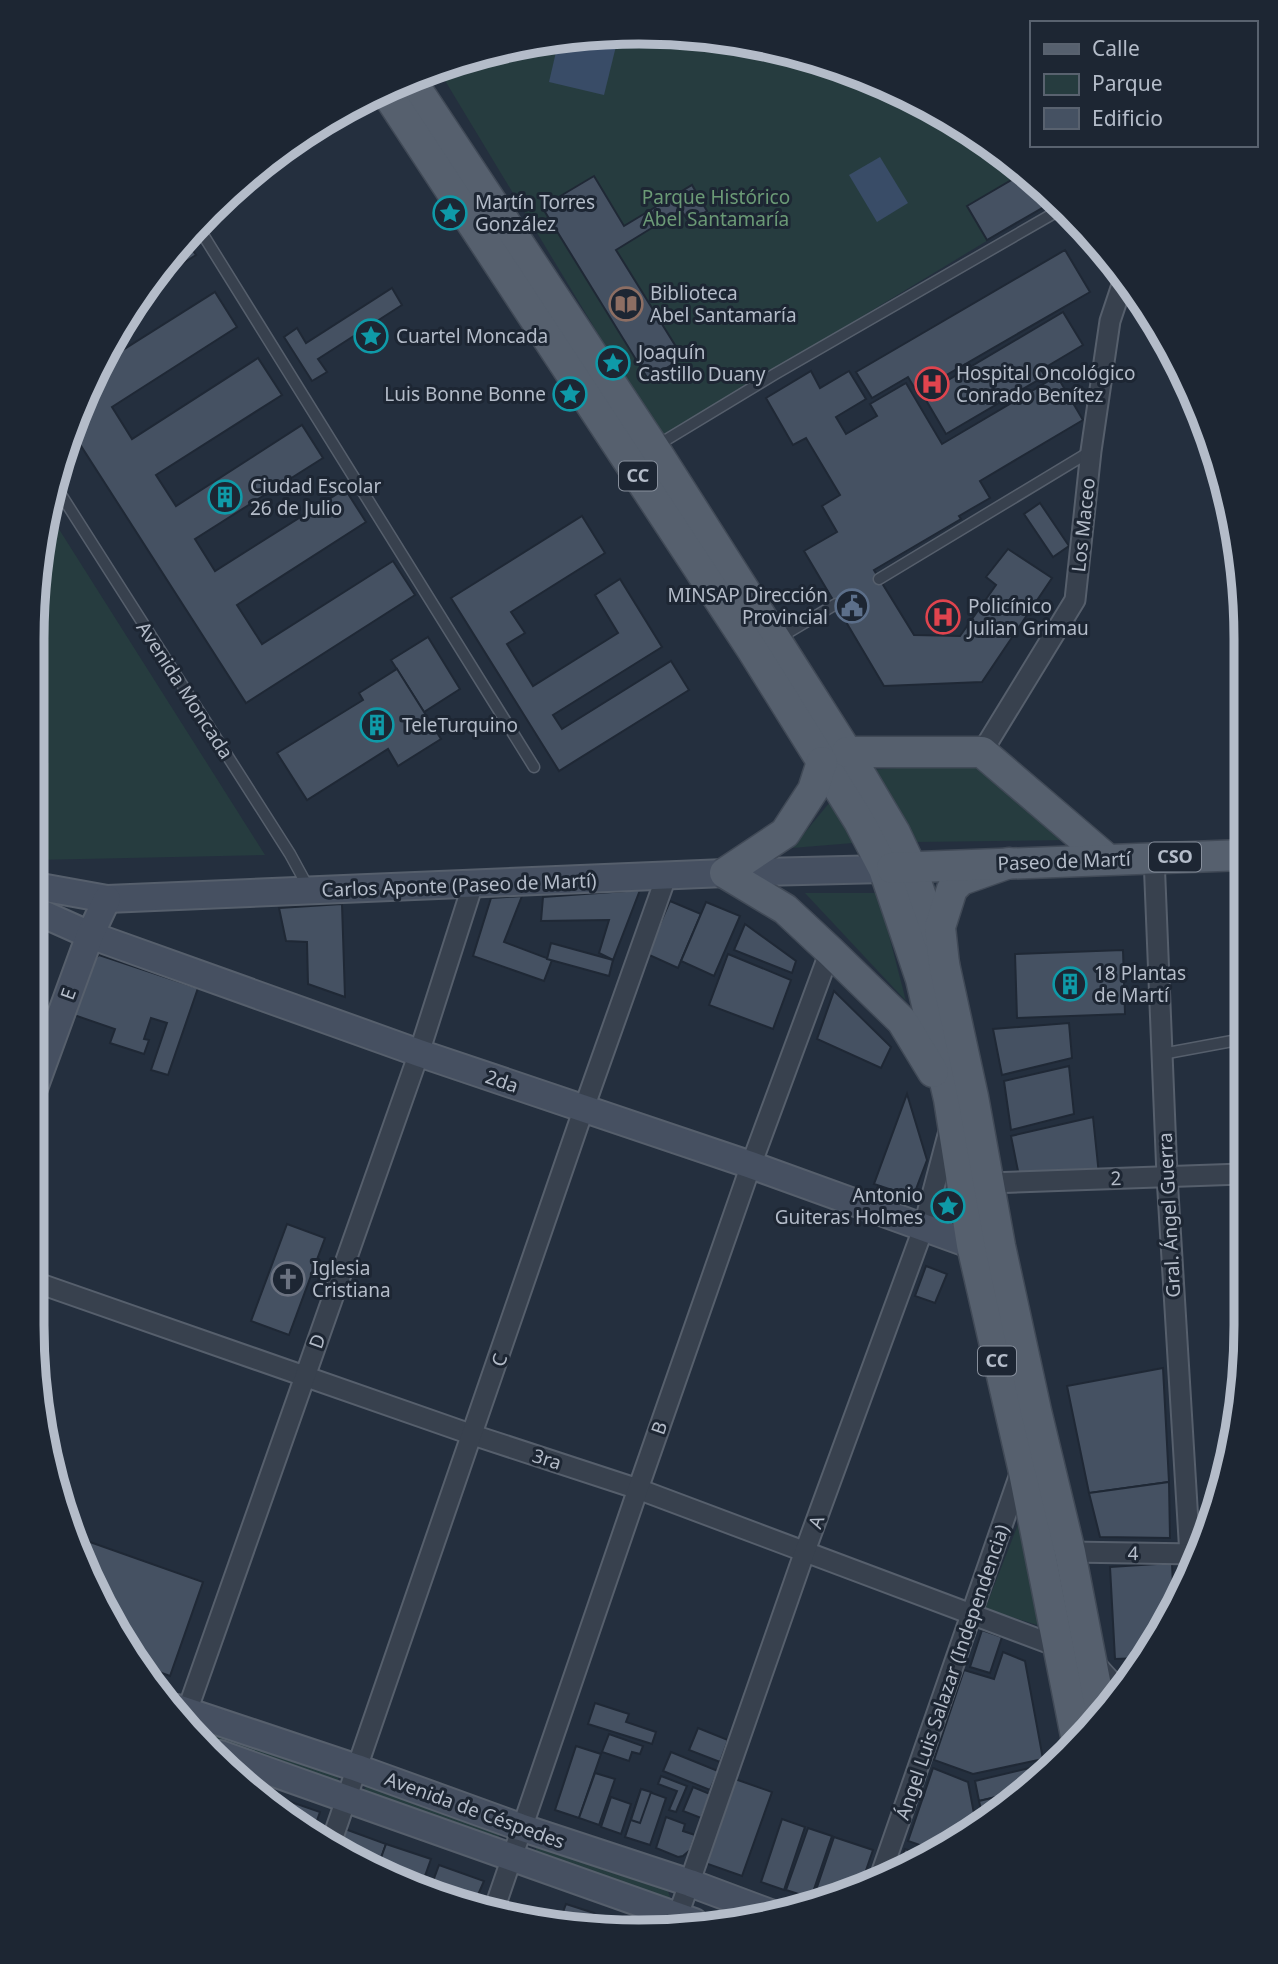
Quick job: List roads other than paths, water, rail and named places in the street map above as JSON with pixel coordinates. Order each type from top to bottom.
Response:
[{"type":"main road","name":"CC","points":[[415,87],[654,448],[776,640],[834,757]]},
{"type":"main road","name":"CC","points":[[390,98],[753,651],[895,833],[898,868],[950,1110],[972,1245],[1023,1466],[1075,1730]]},
{"type":"main road","points":[[950,1110],[902,1021],[785,909],[725,873],[785,832],[834,757],[982,752],[1107,859]]},
{"type":"main road","name":"Paseo de Martí","points":[[898,868],[1234,855]]},
{"type":"main road","points":[[944,964],[940,927],[952,889],[961,880],[1009,863]]},
{"type":"main road","name":"CC","points":[[898,868],[944,964],[973,1097],[1000,1246],[1070,1552],[1099,1702]]},
{"type":"main road","name":"Carlos Aponte (Paseo de Martí)","points":[[44,888],[107,899],[898,868]]},
{"type":"main road","points":[[44,911],[68,910],[107,899]]},
{"type":"main road","name":"E","points":[[44,1061],[90,935],[107,899]]},
{"type":"main road","name":"2da","points":[[44,914],[90,935],[419,1053],[751,1165],[972,1245]]},
{"type":"main road","name":"Avenida de Céspedes","points":[[188,1714],[357,1768],[758,1908]]},
{"type":"main road","name":"Avenida de Céspedes","points":[[231,1758],[677,1919]]},
{"type":"street","name":"Los Maceo","points":[[982,752],[1075,600],[1091,451],[1110,321],[1120,290]]},
{"type":"street","name":"Gral. Ángel Guerra","points":[[1154,857],[1167,1176],[1191,1547]]},
{"type":"street","name":"C","points":[[333,1836],[666,877]]},
{"type":"street","name":"D","points":[[184,1709],[419,1053],[473,884]]},
{"type":"street","name":"B","points":[[496,1903],[520,1827],[751,1165],[830,951]]},
{"type":"street","name":"A","points":[[683,1919],[690,1883],[805,1551],[923,1229],[950,1110]]},
{"type":"street","name":"2","points":[[989,1183],[1234,1174]]},
{"type":"street","name":"3ra","points":[[44,1285],[638,1489],[1059,1647]]},
{"type":"street","name":"Ángel Luis Salazar (Independencia)","points":[[883,1868],[1023,1466]]},
{"type":"street","name":"4","points":[[1070,1552],[1186,1560]]},
{"type":"lane","points":[[654,448],[775,373],[1054,213]]},
{"type":"lane","points":[[203,234],[534,767]]},
{"type":"lane","points":[[879,579],[1091,451]]},
{"type":"lane","name":"Avenida Moncada","points":[[62,496],[290,854],[310,891]]},
{"type":"lane","points":[[776,640],[836,604]]},
{"type":"lane","points":[[1162,1054],[1234,1041]]},
{"type":"lane","points":[[1089,1649],[1116,1680]]},
{"type":"water","points":[[616,45],[604,95],[549,82],[557,50]]},
{"type":"water","points":[[880,157],[908,203],[877,222],[849,175]]},
{"type":"place","name":"Martín Torres González","points":[[450,213]]},
{"type":"place","name":"Biblioteca Abel Santamaría","points":[[626,304]]},
{"type":"place","name":"Cuartel Moncada","points":[[371,336]]},
{"type":"place","name":"Joaquín Castillo Duany","points":[[613,363]]},
{"type":"place","name":"Hospital Oncológico Conrado Benítez","points":[[932,384]]},
{"type":"place","name":"Luis Bonne Bonne","points":[[570,394]]},
{"type":"place","name":"Ciudad Escolar 26 de Julio","points":[[225,497]]},
{"type":"place","name":"MINSAP Dirección Provincial","points":[[852,606]]},
{"type":"place","name":"Policínico Julian Grimau","points":[[943,617]]},
{"type":"place","name":"TeleTurquino","points":[[377,725]]},
{"type":"place","name":"18 Plantas de Martí","points":[[1070,984]]},
{"type":"place","name":"Antonio Guiteras Holmes","points":[[948,1206]]},
{"type":"place","name":"Iglesia Cristiana","points":[[288,1279]]},
{"type":"park label","name":"Parque Histórico Abel Santamaría","points":[[716,208]]}]
